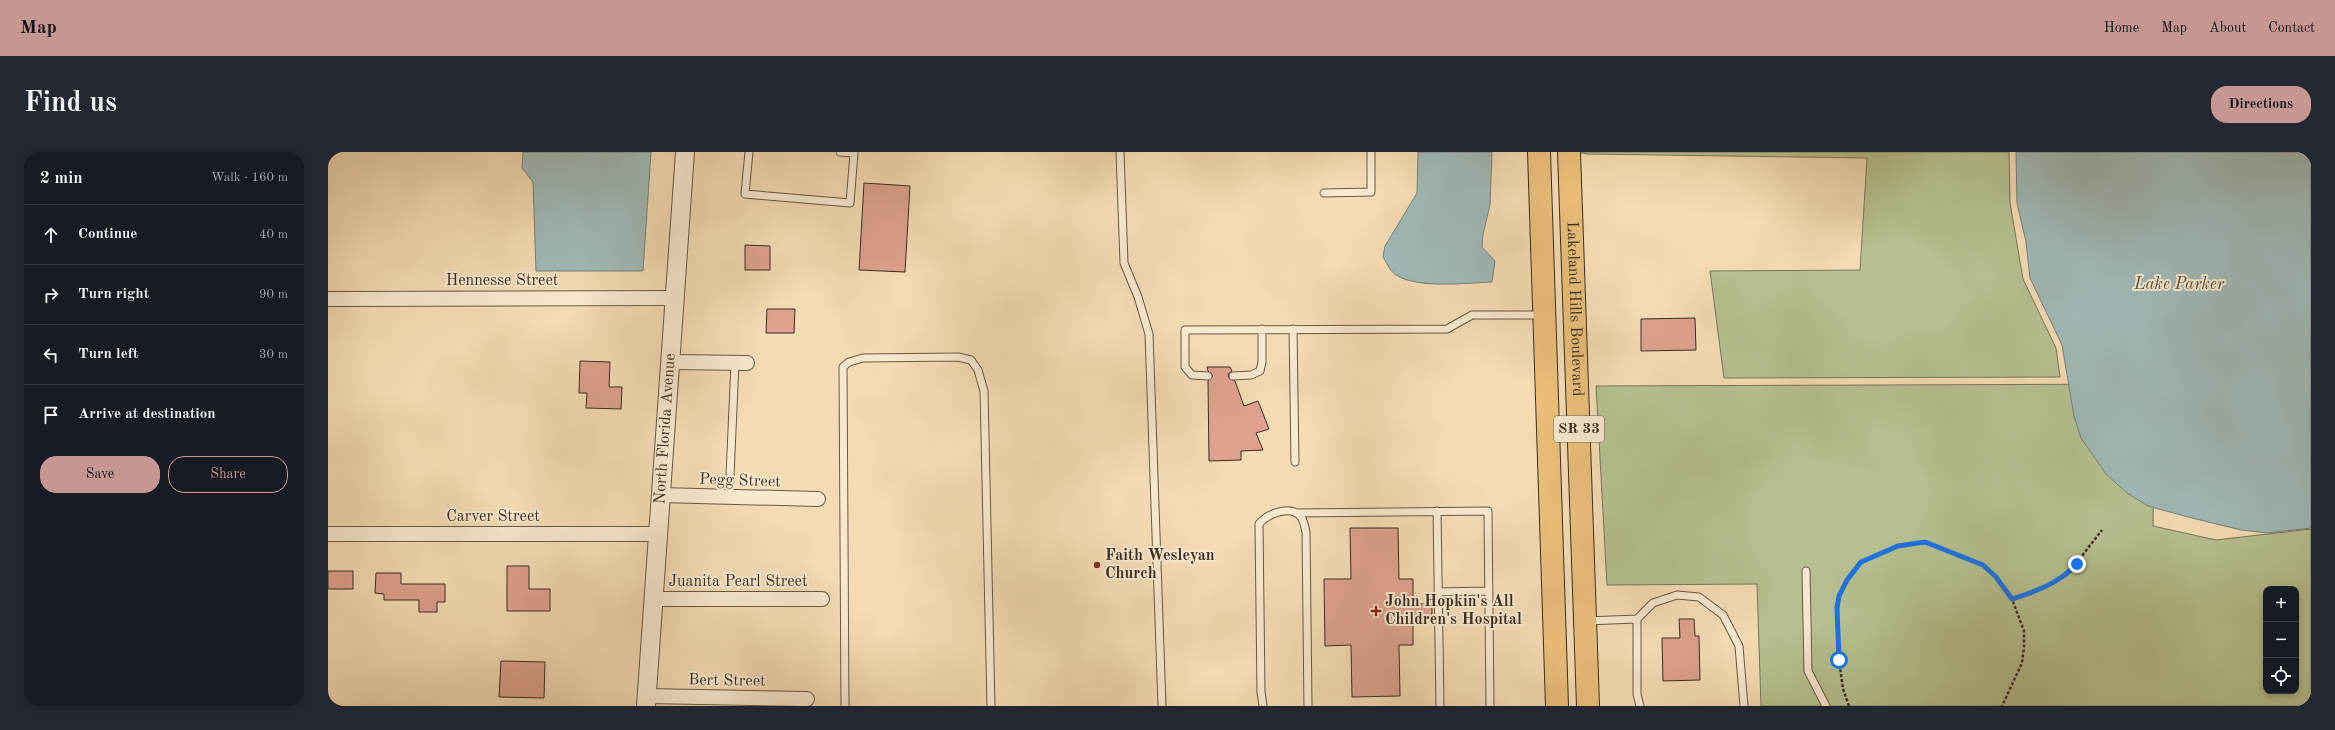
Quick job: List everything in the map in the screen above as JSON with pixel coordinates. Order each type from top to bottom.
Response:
[{"type":"main road","name":"Lakeland Hills Boulevard","points":[[1538,152],[1556,706]]},
{"type":"main road","points":[[1557,152],[1571,201]]},
{"type":"main road","name":"Lakeland Hills Boulevard","points":[[1569,152],[1588,706]]},
{"type":"street","name":"North Florida Avenue","points":[[647,701],[657,534],[685,152]]},
{"type":"street","name":"Hennesse Street","points":[[328,299],[675,298]]},
{"type":"street","points":[[670,362],[741,363]]},
{"type":"street","name":"Pegg Street","points":[[660,496],[818,499]]},
{"type":"street","name":"Carver Street","points":[[328,534],[657,534]]},
{"type":"street","name":"Juanita Pearl Street","points":[[653,599],[822,599]]},
{"type":"street","name":"Bert Street","points":[[647,701],[807,699]]},
{"type":"lane","points":[[749,152],[745,194],[850,203],[854,153],[840,152]]},
{"type":"lane","points":[[1120,152],[1124,263],[1138,297],[1149,334],[1162,706]]},
{"type":"lane","points":[[1324,193],[1371,192],[1371,152]]},
{"type":"lane","points":[[1208,376],[1192,375],[1185,366],[1185,330],[1447,329],[1472,315],[1544,315]]},
{"type":"lane","points":[[1233,376],[1251,375],[1260,371],[1262,362],[1262,329]]},
{"type":"lane","points":[[1293,329],[1295,462]]},
{"type":"lane","points":[[845,706],[843,367],[849,362],[863,358],[958,356],[971,360],[978,370],[984,391],[991,706]]},
{"type":"lane","points":[[729,498],[741,363]]},
{"type":"lane","points":[[1437,511],[1440,706]]},
{"type":"lane","points":[[1264,706],[1261,692],[1259,524],[1264,518],[1272,514],[1296,513],[1437,511],[1488,511],[1490,706]]},
{"type":"lane","points":[[1296,513],[1302,518],[1306,532],[1308,706]]},
{"type":"lane","points":[[1806,571],[1808,671],[1826,706]]},
{"type":"lane","points":[[1438,592],[1488,591]]},
{"type":"lane","points":[[1586,621],[1637,619],[1653,603],[1677,595],[1699,597],[1723,615],[1739,646],[1744,706]]},
{"type":"lane","points":[[1637,619],[1638,694],[1640,706]]},
{"type":"path","points":[[2012,599],[2053,583],[2067,575],[2102,530]]},
{"type":"path","points":[[1849,706],[1840,677],[1837,608],[1839,596],[1847,580],[1861,562],[1898,546],[1925,542],[1983,565],[1996,577],[2012,599],[2024,631],[2024,647],[2019,670],[2002,706]]},
{"type":"green space","points":[[1577,152],[2009,152],[2010,203],[2023,279],[2056,348],[2060,377],[1724,378],[1710,271],[1860,270],[1867,158],[1587,154]]},
{"type":"green space","points":[[2155,384],[2153,526],[2216,540],[2311,529],[2311,706],[1761,706],[1757,584],[1607,585],[1596,386]]},
{"type":"water","points":[[523,152],[651,152],[643,271],[536,271],[533,182],[522,168]]},
{"type":"water","points":[[1418,152],[1492,152],[1490,205],[1483,234],[1482,247],[1495,261],[1492,282],[1429,284],[1417,282],[1396,275],[1383,257],[1385,246],[1417,193]]},
{"type":"water","name":"Lake Parker","points":[[2016,152],[2311,152],[2311,528],[2267,533],[2241,530],[2188,517],[2148,506],[2127,493],[2106,474],[2081,438],[2074,416],[2062,345],[2030,278],[2026,242],[2017,203]]},
{"type":"building","points":[[864,183],[910,186],[905,272],[859,270]]},
{"type":"building","points":[[745,245],[770,246],[770,270],[745,270]]},
{"type":"building","points":[[767,309],[795,309],[794,333],[766,333]]},
{"type":"building","points":[[1695,318],[1696,350],[1641,351],[1641,319]]},
{"type":"building","points":[[580,361],[610,362],[609,387],[622,387],[621,409],[586,408],[587,393],[579,393]]},
{"type":"building","points":[[1207,367],[1230,367],[1232,371],[1228,374],[1229,378],[1235,381],[1244,406],[1258,401],[1269,429],[1256,433],[1263,450],[1241,451],[1241,460],[1209,461],[1208,381],[1213,376],[1208,371]]},
{"type":"building","points":[[1350,528],[1398,528],[1399,579],[1413,579],[1413,604],[1432,604],[1432,621],[1413,621],[1413,645],[1399,645],[1400,696],[1352,697],[1351,645],[1325,646],[1324,579],[1351,579]]},
{"type":"building","points":[[507,566],[529,566],[529,589],[550,589],[550,611],[507,611]]},
{"type":"building","points":[[328,571],[353,571],[353,589],[328,589]]},
{"type":"building","points":[[376,573],[401,573],[401,584],[445,584],[445,602],[437,602],[437,612],[419,612],[419,600],[384,600],[384,594],[375,593]]},
{"type":"building","points":[[1679,619],[1694,619],[1695,636],[1699,636],[1700,680],[1663,681],[1662,638],[1680,638]]},
{"type":"building","points":[[501,661],[545,662],[544,698],[499,697]]},
{"type":"place","name":"Faith Wesleyan Church","points":[[1097,565]]},
{"type":"place","name":"John Hopkin's All Children's Hospital","points":[[1376,611]]},
{"type":"route","points":[[1839,660],[1837,608],[1839,596],[1847,580],[1861,562],[1878,556],[1898,546],[1908,543],[1925,542],[1983,565],[1996,577],[2012,599],[2034,592],[2053,583],[2067,575],[2077,564]]}]
